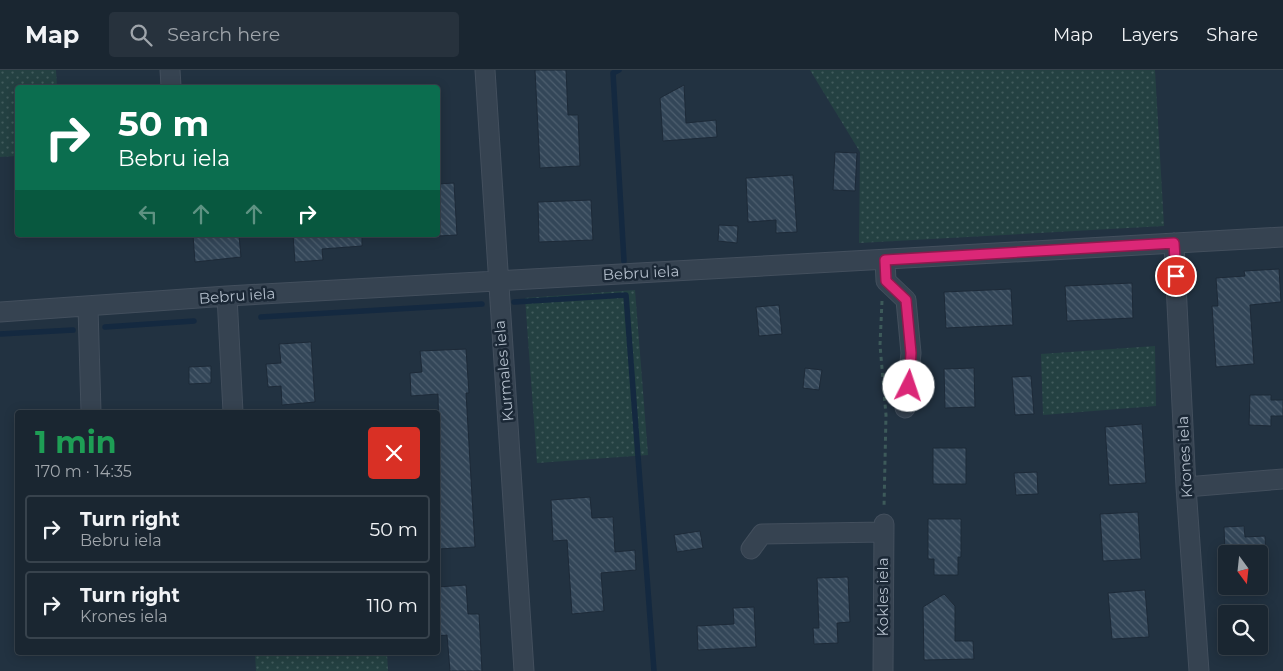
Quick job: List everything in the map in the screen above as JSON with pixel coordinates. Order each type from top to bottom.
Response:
[{"type":"street","name":"Kurmales iela","points":[[485,70],[497,281],[510,430],[524,671]]},
{"type":"street","name":"Bebru iela","points":[[0,312],[227,296],[1283,237]]},
{"type":"street","name":"Krones iela","points":[[1174,243],[1186,487],[1199,671]]},
{"type":"street","points":[[885,260],[886,281],[906,300],[911,353],[905,408]]},
{"type":"street","points":[[227,296],[234,410]]},
{"type":"street","points":[[88,307],[91,410]]},
{"type":"street","points":[[1186,487],[1283,479]]},
{"type":"street","points":[[751,549],[762,534],[884,528]]},
{"type":"street","name":"Kokles iela","points":[[883,671],[884,528]]},
{"type":"path","points":[[884,528],[886,415],[880,345],[881,302],[886,281]]},
{"type":"green space","points":[[0,70],[56,70],[57,85],[15,85],[15,156],[0,157]]},
{"type":"green space","points":[[810,70],[1155,70],[1164,226],[859,243],[860,152]]},
{"type":"green space","points":[[635,290],[648,455],[537,463],[525,298]]},
{"type":"green space","points":[[1155,346],[1156,406],[1043,415],[1041,354]]},
{"type":"green space","points":[[255,655],[387,655],[388,671],[256,671]]},
{"type":"building","points":[[535,70],[566,70],[568,115],[578,115],[580,166],[540,168]]},
{"type":"building","points":[[684,85],[686,123],[716,120],[717,137],[663,141],[660,98]]},
{"type":"building","points":[[835,152],[857,153],[855,191],[833,190]]},
{"type":"building","points":[[793,175],[797,232],[776,233],[776,220],[748,222],[746,178]]},
{"type":"building","points":[[454,183],[457,235],[440,236],[440,184]]},
{"type":"building","points":[[591,200],[593,240],[539,242],[538,202]]},
{"type":"building","points":[[719,225],[738,226],[737,243],[718,241]]},
{"type":"building","points":[[193,237],[239,237],[241,257],[195,262]]},
{"type":"building","points":[[293,237],[362,237],[362,246],[322,249],[323,260],[295,262]]},
{"type":"building","points":[[1279,269],[1281,302],[1250,305],[1254,364],[1216,367],[1212,306],[1218,306],[1216,278],[1245,276],[1244,271]]},
{"type":"building","points":[[1132,283],[1133,318],[1067,321],[1065,286]]},
{"type":"building","points":[[1011,289],[1013,325],[946,328],[944,292]]},
{"type":"building","points":[[779,305],[782,334],[759,336],[756,307]]},
{"type":"building","points":[[311,342],[315,402],[282,405],[281,386],[268,387],[266,364],[281,363],[279,344]]},
{"type":"building","points":[[466,349],[469,393],[466,393],[475,547],[440,549],[440,410],[438,410],[438,394],[411,396],[410,373],[422,372],[420,351]]},
{"type":"building","points":[[211,366],[211,383],[189,384],[189,367]]},
{"type":"building","points":[[805,368],[822,370],[819,390],[803,388]]},
{"type":"building","points":[[974,368],[975,407],[945,408],[944,369]]},
{"type":"building","points":[[1031,376],[1034,414],[1015,415],[1012,377]]},
{"type":"building","points":[[1250,395],[1271,395],[1271,400],[1283,400],[1283,416],[1271,416],[1271,426],[1249,425]]},
{"type":"building","points":[[1142,424],[1146,483],[1109,485],[1105,427]]},
{"type":"building","points":[[933,448],[966,448],[966,484],[933,484]]},
{"type":"building","points":[[1037,472],[1038,494],[1016,495],[1014,473]]},
{"type":"building","points":[[590,497],[592,518],[613,517],[615,552],[635,550],[636,570],[601,573],[604,611],[572,614],[567,540],[553,541],[551,500]]},
{"type":"building","points":[[1138,512],[1141,559],[1103,561],[1100,514]]},
{"type":"building","points":[[928,519],[961,519],[961,557],[958,557],[958,575],[934,575],[934,559],[928,559]]},
{"type":"building","points":[[1244,526],[1245,537],[1265,536],[1266,545],[1225,545],[1224,527]]},
{"type":"building","points":[[700,531],[703,548],[677,552],[674,535]]},
{"type":"building","points":[[848,577],[850,622],[837,623],[838,643],[814,644],[813,628],[819,628],[817,578]]},
{"type":"building","points":[[466,585],[468,614],[479,614],[482,671],[450,671],[447,635],[440,636],[440,587]]},
{"type":"building","points":[[1145,590],[1149,637],[1112,639],[1108,593]]},
{"type":"building","points":[[944,594],[955,606],[955,641],[973,641],[974,659],[924,660],[923,607]]},
{"type":"building","points":[[754,607],[756,647],[698,650],[697,626],[734,624],[733,608]]},
{"type":"waterway","points":[[619,70],[613,73],[624,261]]},
{"type":"waterway","points":[[514,302],[626,295],[654,671]]},
{"type":"waterway","points":[[261,317],[482,304]]},
{"type":"waterway","points":[[105,327],[194,321]]},
{"type":"waterway","points":[[0,334],[73,330]]},
{"type":"route","points":[[909,386],[911,353],[906,300],[886,281],[885,260],[1174,243],[1176,276]]}]
